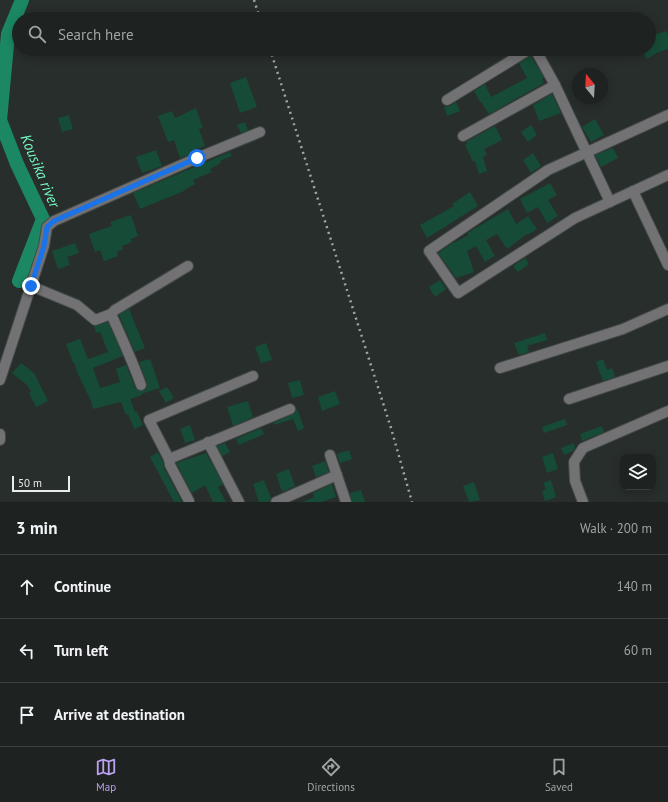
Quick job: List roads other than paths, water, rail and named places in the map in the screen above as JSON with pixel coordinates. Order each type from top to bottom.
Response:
[{"type":"street","points":[[447,100],[519,56]]},
{"type":"street","points":[[539,56],[555,85],[610,202]]},
{"type":"street","points":[[464,136],[555,85]]},
{"type":"street","points":[[668,115],[548,170],[429,251],[458,293],[575,218],[668,175]]},
{"type":"street","points":[[0,380],[44,246],[47,227],[54,221],[260,132]]},
{"type":"street","points":[[633,191],[668,266]]},
{"type":"street","points":[[31,286],[77,305],[95,320],[111,314],[115,310],[188,266]]},
{"type":"street","points":[[500,368],[623,329],[668,309]]},
{"type":"street","points":[[111,314],[127,347],[128,354],[132,360],[141,385]]},
{"type":"street","points":[[569,399],[668,366]]},
{"type":"street","points":[[189,501],[149,420],[253,376]]},
{"type":"street","points":[[169,459],[290,409]]},
{"type":"street","points":[[583,502],[575,481],[574,462],[584,448],[668,412]]},
{"type":"street","points":[[0,434],[0,440]]},
{"type":"street","points":[[208,442],[239,502]]},
{"type":"street","points":[[330,455],[346,502]]},
{"type":"street","points":[[276,502],[337,475]]},
{"type":"waterway","name":"Kousika river","points":[[17,12],[22,0]]},
{"type":"waterway","name":"Kousika river","points":[[0,120],[8,34],[12,24]]},
{"type":"waterway","name":"Kousika river","points":[[0,120],[17,164],[43,219],[19,281]]},
{"type":"railway","points":[[254,0],[258,12]]},
{"type":"railway","points":[[272,56],[391,428],[412,502]]}]
